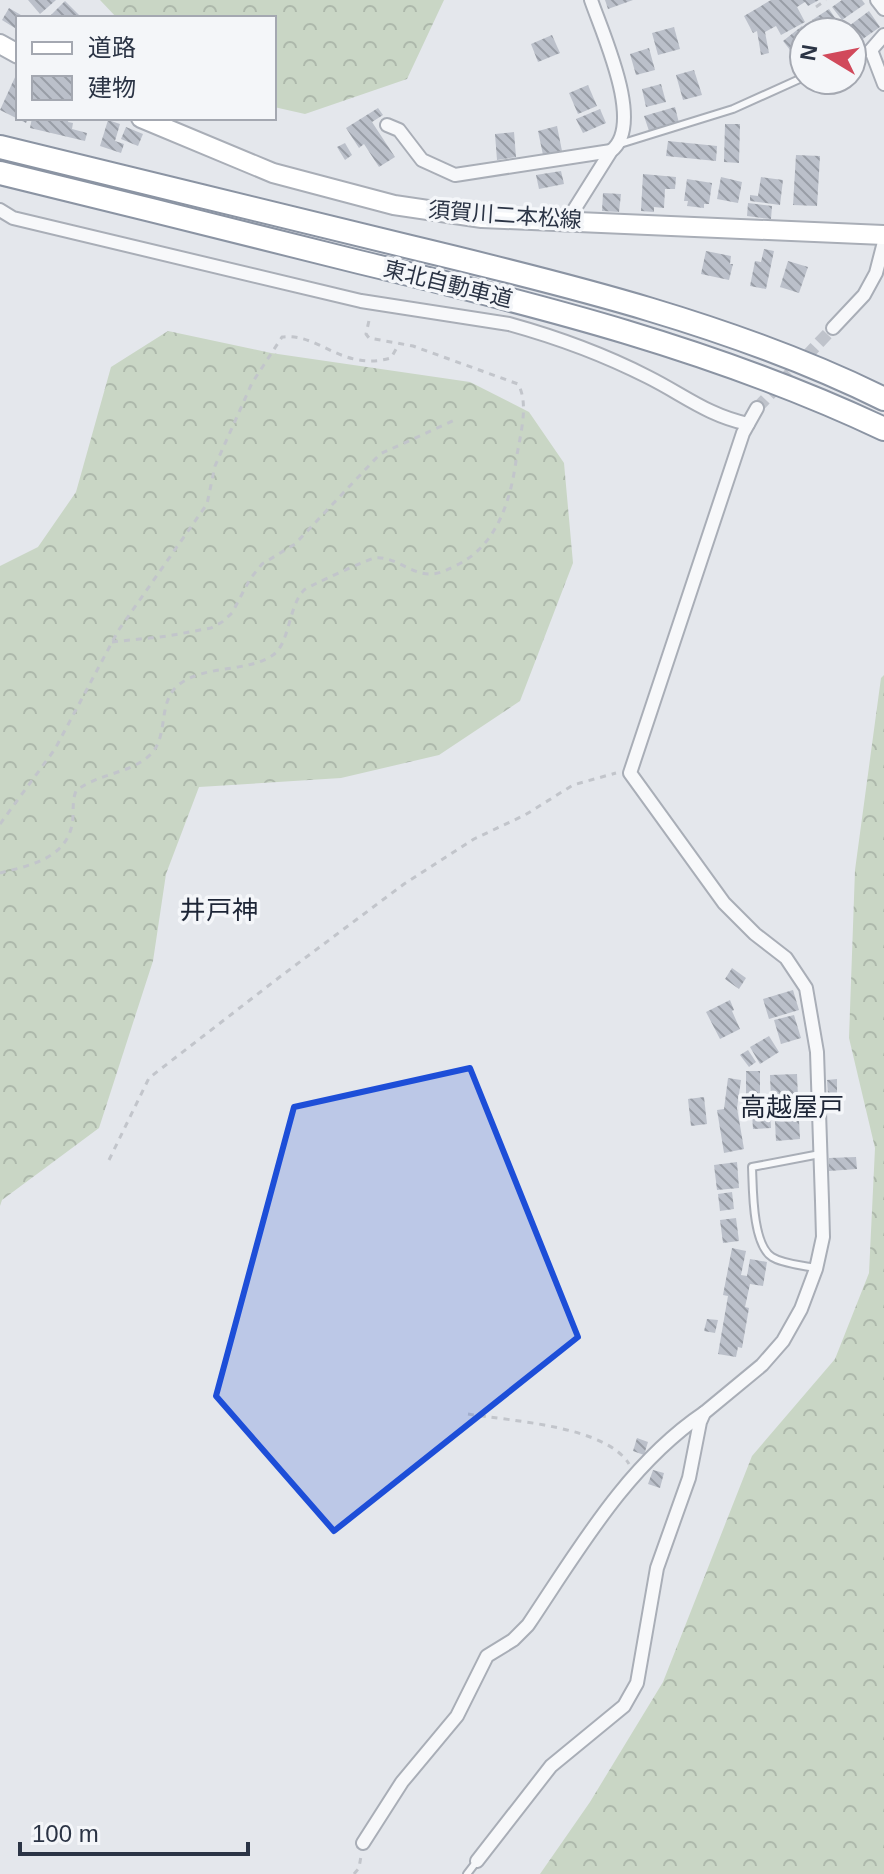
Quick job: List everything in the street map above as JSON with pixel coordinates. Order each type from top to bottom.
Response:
[{"type":"highway","name":"東北自動車道","points":[[0,147],[575,289],[773,352],[884,399]]},
{"type":"highway","name":"東北自動車道","points":[[0,173],[465,287],[672,345],[764,377],[884,429]]},
{"type":"main road","name":"須賀川二本松線","points":[[146,120],[273,173],[394,205],[482,218],[884,235]]},
{"type":"street","points":[[567,221],[615,148],[626,122],[625,103],[591,0]]},
{"type":"street","points":[[877,0],[884,9]]},
{"type":"street","points":[[884,35],[871,50],[884,84]]},
{"type":"street","points":[[387,125],[399,130],[422,160],[455,175],[615,148]]},
{"type":"street","points":[[0,210],[13,218],[373,303],[509,324],[650,378],[724,419],[748,424]]},
{"type":"street","points":[[833,328],[864,295],[876,273],[884,242]]},
{"type":"street","points":[[363,1843],[402,1782],[457,1716],[487,1656],[513,1640],[528,1625],[581,1546],[635,1474],[675,1433],[762,1365],[783,1341],[801,1309],[816,1269],[823,1237],[817,1052],[806,988],[786,958],[755,934],[724,903],[630,773],[748,424],[757,408]]},
{"type":"street","points":[[477,1861],[551,1766],[624,1706],[631,1696],[640,1668],[657,1568],[689,1478],[704,1413]]},
{"type":"lane","points":[[615,148],[733,109],[788,84]]},
{"type":"lane","points":[[816,1269],[768,1254],[760,1238],[754,1213],[752,1167],[820,1154]]},
{"type":"lane","points":[[467,1874],[477,1861]]},
{"type":"path","points":[[816,7],[826,0]]},
{"type":"path","points":[[0,873],[29,866],[50,856],[67,839],[71,830],[76,791],[94,779],[125,769],[151,754],[159,737],[166,703],[172,690],[182,681],[212,670],[272,656],[280,647],[293,608],[304,589],[373,558],[395,562],[420,573],[438,574],[461,564],[491,538],[512,489],[522,420],[518,384],[399,344],[369,338],[367,325],[373,303]]},
{"type":"path","points":[[0,824],[55,749],[112,642],[207,504],[215,466],[252,383],[282,337],[293,335],[345,359],[378,362],[391,358],[399,344]]},
{"type":"path","points":[[112,642],[168,636],[211,628],[222,622],[232,613],[250,579],[262,564],[295,544],[380,454],[457,419]]},
{"type":"path","points":[[109,1160],[149,1078],[404,884],[474,839],[525,815],[573,785],[616,773],[630,773]]},
{"type":"path","points":[[468,1414],[587,1434],[623,1455],[635,1474]]},
{"type":"path","points":[[354,1874],[359,1868],[363,1843]]},
{"type":"highlighted area","points":[[470,1068],[578,1337],[334,1531],[216,1396],[294,1107]]},
{"type":"green space","points":[[100,0],[444,0],[407,79],[305,114],[276,107],[276,16],[115,16]]},
{"type":"green space","points":[[168,331],[271,353],[470,382],[529,412],[564,463],[573,563],[520,701],[439,755],[341,778],[199,787],[166,874],[153,961],[99,1128],[2,1200],[0,1206],[0,566],[38,547],[76,492],[111,367]]},
{"type":"green space","points":[[884,675],[884,1874],[540,1874],[590,1802],[663,1682],[752,1456],[835,1359],[869,1273],[875,1148],[849,1038],[855,870],[881,678]]},
{"type":"building","points":[[28,0],[56,0],[40,14]]},
{"type":"building","points":[[605,0],[633,0],[608,9]]},
{"type":"building","points":[[771,0],[819,0],[797,7],[802,16],[788,16],[788,31],[781,35],[776,26],[765,32],[769,53],[761,55],[757,31],[753,33],[744,16]]},
{"type":"building","points":[[842,0],[862,0],[865,4],[848,16],[839,16],[832,7]]},
{"type":"building","points":[[65,1],[80,16],[50,16]]},
{"type":"building","points":[[9,8],[23,16],[16,16],[16,29],[2,20]]},
{"type":"building","points":[[829,9],[834,16],[818,16]]},
{"type":"building","points":[[869,11],[880,27],[868,35],[868,16],[862,16]]},
{"type":"building","points":[[674,27],[680,49],[658,55],[652,33]]},
{"type":"building","points":[[552,35],[560,53],[538,62],[531,44]]},
{"type":"building","points":[[649,48],[655,70],[636,75],[630,54]]},
{"type":"building","points":[[694,70],[702,95],[683,100],[676,75]]},
{"type":"building","points":[[16,75],[16,118],[0,110]]},
{"type":"building","points":[[661,84],[666,102],[646,107],[642,89]]},
{"type":"building","points":[[588,85],[597,106],[578,114],[569,93]]},
{"type":"building","points":[[675,107],[679,123],[649,131],[644,116]]},
{"type":"building","points":[[378,108],[383,115],[372,122],[395,157],[379,167],[364,144],[359,148],[346,128]]},
{"type":"building","points":[[600,109],[606,123],[583,133],[576,119]]},
{"type":"building","points":[[32,120],[68,120],[73,123],[72,129],[87,133],[85,141],[30,128]]},
{"type":"building","points":[[108,120],[120,124],[115,141],[124,144],[121,153],[100,146]]},
{"type":"building","points":[[725,124],[740,124],[739,163],[724,162]]},
{"type":"building","points":[[557,126],[562,151],[543,155],[538,131]]},
{"type":"building","points":[[126,127],[143,134],[138,146],[121,139]]},
{"type":"building","points":[[514,132],[516,157],[497,160],[495,134]]},
{"type":"building","points":[[668,141],[717,146],[716,161],[666,156]]},
{"type":"building","points":[[345,143],[352,155],[345,160],[337,147]]},
{"type":"building","points":[[796,155],[820,156],[817,206],[793,205]]},
{"type":"building","points":[[561,171],[564,184],[539,189],[536,175]]},
{"type":"building","points":[[643,174],[676,177],[675,189],[665,189],[664,208],[654,207],[654,212],[641,211]]},
{"type":"building","points":[[721,177],[742,182],[738,203],[717,199]]},
{"type":"building","points":[[761,177],[783,180],[780,205],[750,201],[750,195],[758,196]]},
{"type":"building","points":[[687,179],[712,183],[709,204],[704,204],[704,208],[687,206],[688,201],[684,201]]},
{"type":"building","points":[[603,193],[621,194],[619,212],[602,211]]},
{"type":"building","points":[[748,203],[772,206],[771,219],[747,216]]},
{"type":"building","points":[[764,249],[774,251],[766,289],[750,286],[755,261],[761,262]]},
{"type":"building","points":[[706,251],[731,256],[730,264],[733,264],[729,280],[701,274]]},
{"type":"building","points":[[788,261],[808,267],[799,293],[780,287]]},
{"type":"building","points":[[732,968],[746,978],[739,989],[725,979]]},
{"type":"building","points":[[793,990],[799,1010],[769,1019],[763,999]]},
{"type":"building","points":[[730,1000],[740,1029],[720,1039],[706,1012]]},
{"type":"building","points":[[794,1015],[801,1038],[781,1044],[774,1020]]},
{"type":"building","points":[[769,1036],[779,1052],[760,1064],[750,1047]]},
{"type":"building","points":[[748,1050],[756,1062],[749,1067],[740,1055]]},
{"type":"building","points":[[746,1071],[760,1071],[760,1100],[746,1100]]},
{"type":"building","points":[[797,1074],[798,1098],[771,1100],[770,1075]]},
{"type":"building","points":[[728,1078],[741,1080],[737,1108],[744,1149],[724,1153],[717,1110],[724,1109]]},
{"type":"building","points":[[837,1079],[837,1094],[828,1095],[827,1080]]},
{"type":"building","points":[[704,1097],[707,1124],[691,1126],[688,1099]]},
{"type":"building","points":[[798,1102],[800,1139],[776,1141],[774,1103]]},
{"type":"building","points":[[770,1111],[771,1128],[753,1129],[752,1112]]},
{"type":"building","points":[[856,1157],[857,1169],[829,1171],[829,1158]]},
{"type":"building","points":[[737,1162],[739,1188],[717,1190],[714,1165]]},
{"type":"building","points":[[732,1192],[734,1209],[720,1211],[718,1194]]},
{"type":"building","points":[[736,1218],[739,1241],[723,1243],[720,1220]]},
{"type":"building","points":[[732,1248],[746,1251],[741,1275],[747,1276],[750,1259],[767,1262],[763,1286],[750,1284],[742,1348],[738,1347],[736,1357],[718,1354],[728,1296],[723,1295]]},
{"type":"building","points":[[707,1319],[718,1320],[715,1333],[704,1331]]},
{"type":"building","points":[[637,1438],[648,1442],[644,1455],[633,1451]]},
{"type":"building","points":[[653,1470],[664,1473],[660,1488],[648,1484]]},
{"type":"tunnel","points":[[757,408],[833,328]]},
{"type":"district","name":"井戸神","points":[[219,910]]},
{"type":"district","name":"高越屋戸","points":[[792,1107]]}]
